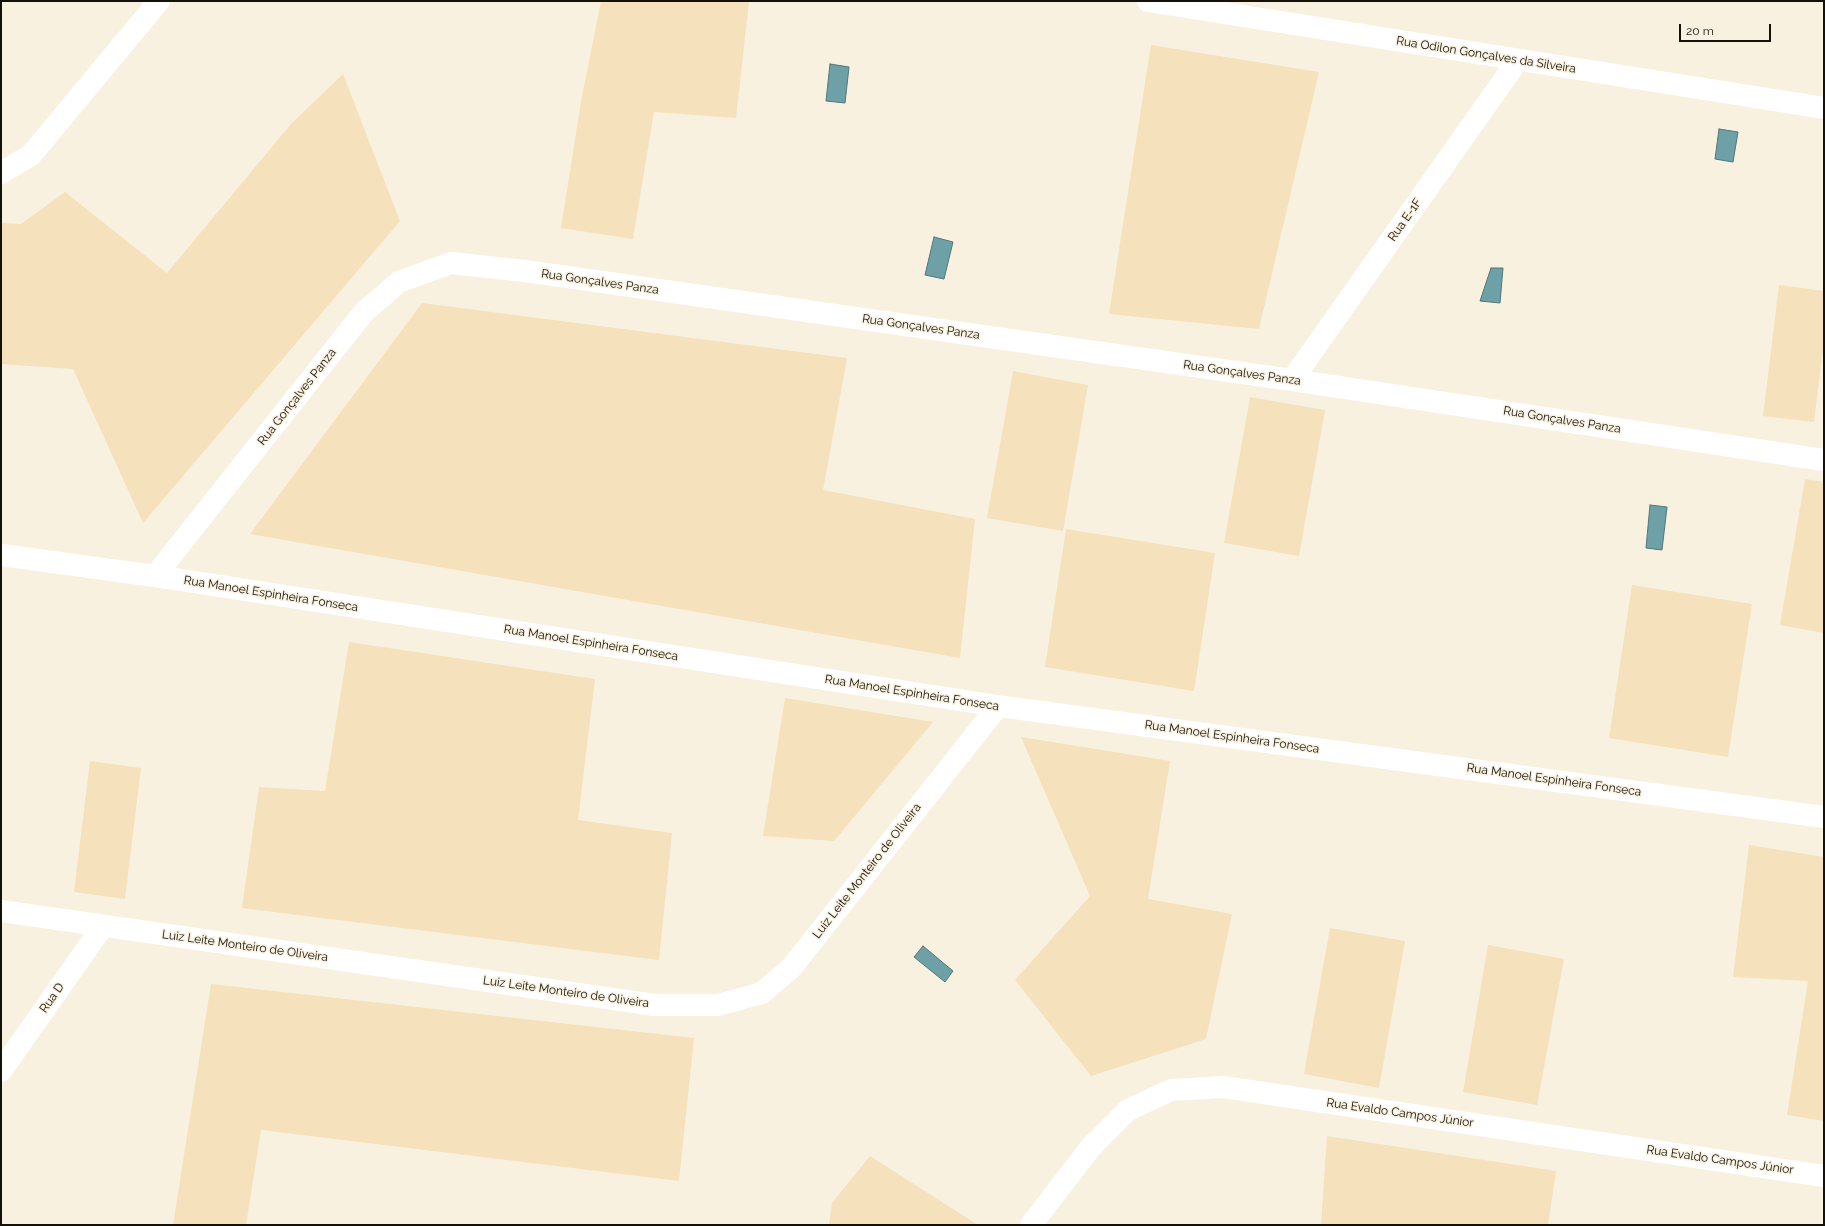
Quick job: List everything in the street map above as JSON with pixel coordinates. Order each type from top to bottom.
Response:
[{"type":"street","points":[[1,173],[31,155],[159,1]]},
{"type":"street","name":"Rua Odilon Gonçalves da Silveira","points":[[1148,1],[1824,108]]},
{"type":"street","name":"Rua E-1F","points":[[1292,380],[1518,60]]},
{"type":"street","name":"Rua Gonçalves Panza","points":[[155,576],[364,312],[399,282],[451,263],[525,271],[1292,380],[1824,460]]},
{"type":"street","name":"Rua Manoel Espinheira Fonseca","points":[[1,554],[155,576],[998,706],[1824,817]]},
{"type":"street","name":"Luiz Leite Monteiro de Oliveira","points":[[1,911],[655,1005],[718,1005],[762,993],[792,966],[998,706]]},
{"type":"street","name":"Rua D","points":[[1,1071],[103,926]]},
{"type":"street","name":"Rua Evaldo Campos Júnior","points":[[1031,1225],[1091,1147],[1128,1110],[1171,1090],[1223,1087],[1824,1176]]},
{"type":"shaded area","points":[[601,1],[749,1],[736,118],[654,112],[633,239],[561,228],[581,102]]},
{"type":"shaded area","points":[[1151,45],[1319,72],[1259,329],[1109,314]]},
{"type":"shaded area","points":[[343,74],[400,221],[143,523],[73,369],[1,364],[1,223],[21,224],[65,192],[167,273],[291,124]]},
{"type":"shaded area","points":[[1779,285],[1824,291],[1824,341],[1814,422],[1763,416]]},
{"type":"shaded area","points":[[422,303],[847,358],[823,490],[975,519],[960,658],[250,534]]},
{"type":"shaded area","points":[[1013,371],[1088,385],[1063,531],[987,518]]},
{"type":"shaded area","points":[[1250,397],[1325,410],[1299,556],[1224,543]]},
{"type":"shaded area","points":[[1805,479],[1824,482],[1824,633],[1780,625]]},
{"type":"shaded area","points":[[1066,529],[1215,553],[1194,691],[1045,667]]},
{"type":"shaded area","points":[[1632,585],[1752,604],[1728,757],[1609,738]]},
{"type":"shaded area","points":[[349,642],[595,679],[578,820],[672,833],[659,960],[242,908],[259,787],[325,791]]},
{"type":"shaded area","points":[[785,698],[933,722],[834,841],[763,836]]},
{"type":"shaded area","points":[[1021,737],[1170,761],[1148,899],[1232,914],[1206,1039],[1091,1076],[1015,980],[1090,896]]},
{"type":"shaded area","points":[[90,761],[141,768],[125,899],[74,892]]},
{"type":"shaded area","points":[[1749,845],[1824,857],[1824,1121],[1787,1115],[1808,981],[1733,977]]},
{"type":"shaded area","points":[[1330,928],[1405,941],[1379,1088],[1304,1074]]},
{"type":"shaded area","points":[[1488,945],[1564,959],[1537,1105],[1463,1092]]},
{"type":"shaded area","points":[[211,984],[694,1038],[679,1181],[261,1130],[246,1225],[173,1225]]},
{"type":"shaded area","points":[[1327,1136],[1556,1171],[1548,1225],[1321,1225]]},
{"type":"shaded area","points":[[870,1156],[978,1225],[829,1225],[832,1203]]},
{"type":"water","points":[[830,64],[849,67],[845,103],[826,101]]},
{"type":"water","points":[[1719,129],[1738,132],[1733,162],[1715,159]]},
{"type":"water","points":[[934,237],[953,242],[944,279],[925,275]]},
{"type":"water","points":[[1491,268],[1503,268],[1500,303],[1480,301]]},
{"type":"water","points":[[1650,505],[1667,507],[1662,550],[1646,548]]},
{"type":"water","points":[[923,946],[953,971],[945,982],[914,957]]}]
